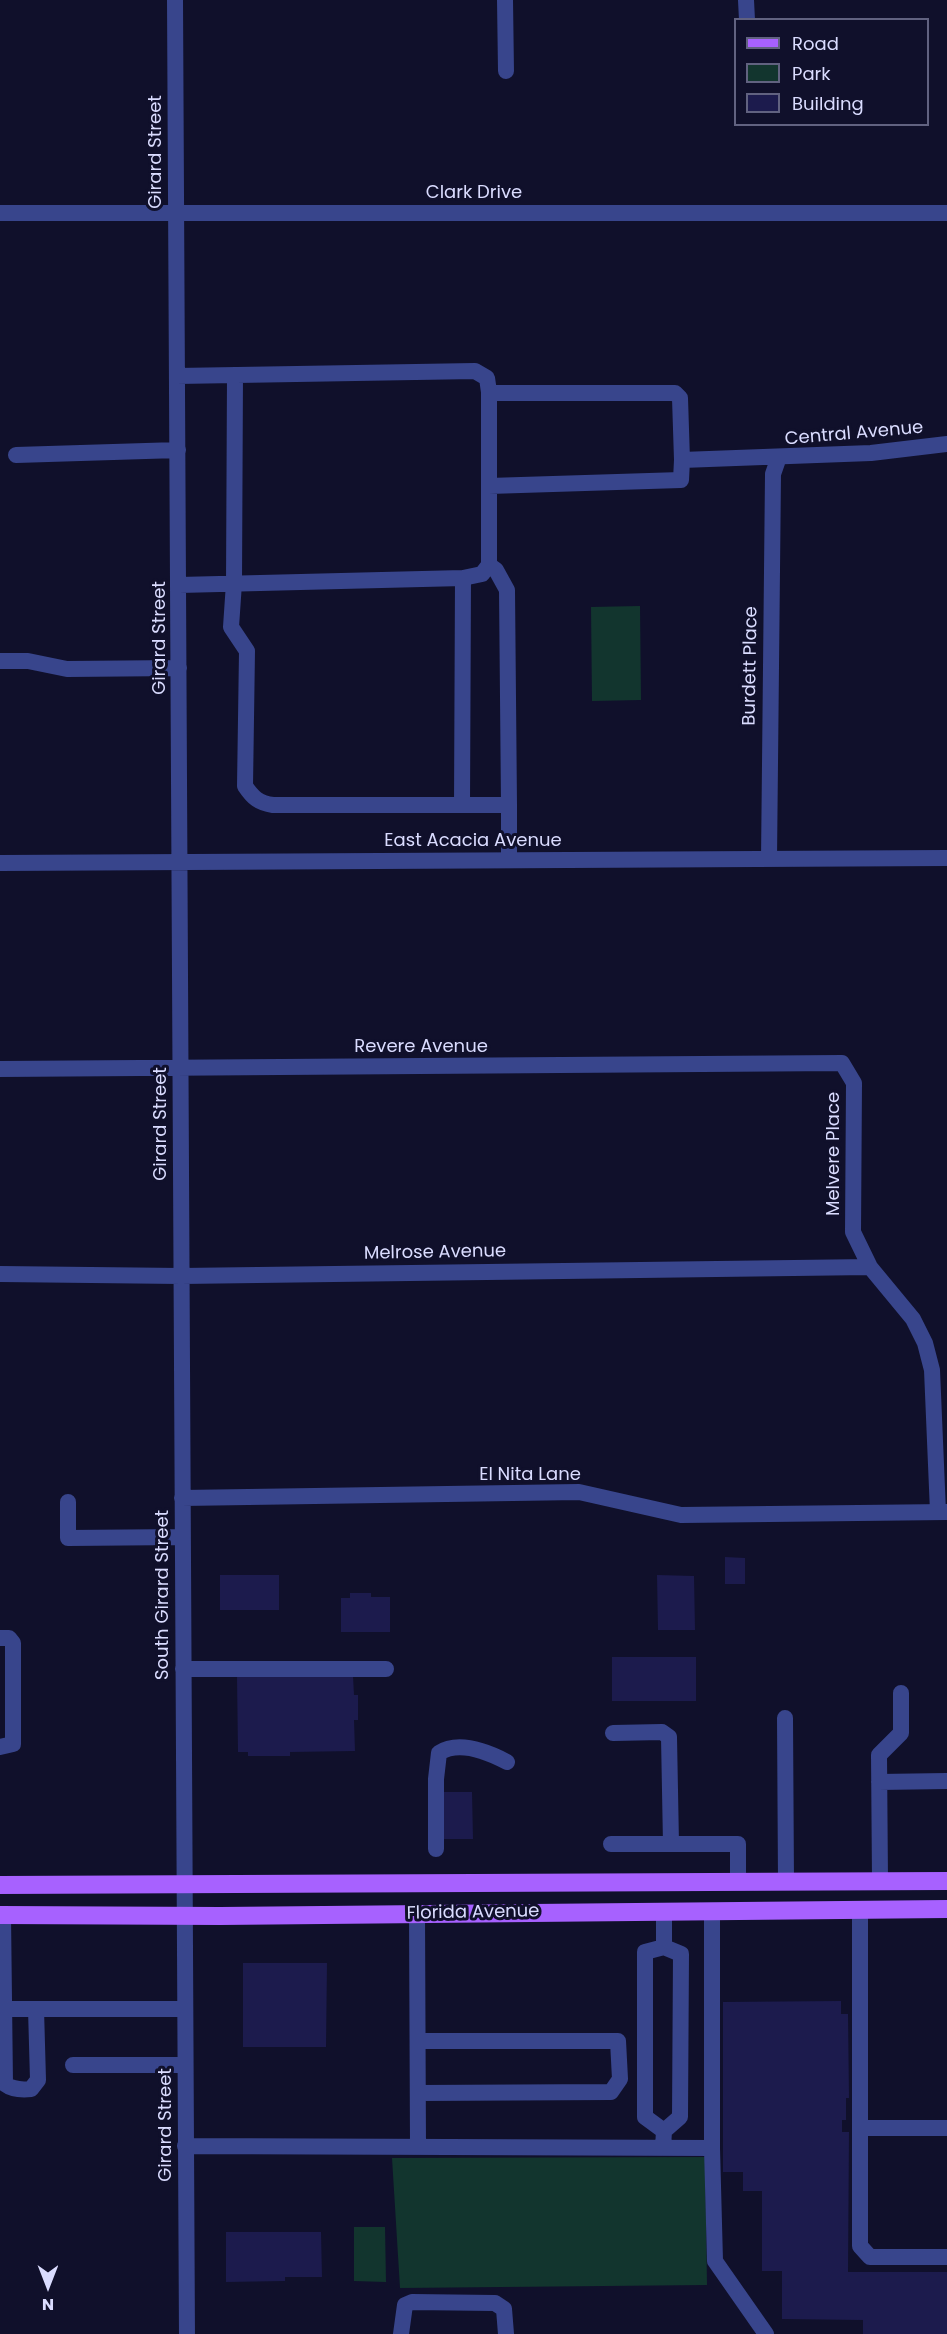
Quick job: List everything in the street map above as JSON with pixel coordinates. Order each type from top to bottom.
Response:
[{"type":"main road","name":"Florida Avenue","points":[[0,1885],[947,1881]]},
{"type":"main road","name":"Florida Avenue","points":[[2,1915],[947,1909]]},
{"type":"street","name":"Girard Street","points":[[175,0],[181,862],[181,1276]]},
{"type":"street","points":[[505,0],[506,71]]},
{"type":"street","points":[[746,0],[747,18]]},
{"type":"street","name":"Clark Drive","points":[[0,213],[947,213]]},
{"type":"street","points":[[177,376],[475,371],[487,378],[489,393],[489,565],[482,574],[463,578],[179,585]]},
{"type":"street","points":[[235,375],[234,583],[231,627],[247,651],[245,786],[253,798],[273,805],[509,805]]},
{"type":"street","points":[[489,393],[675,393],[680,398],[682,460],[681,480],[489,486]]},
{"type":"street","name":"Central Avenue","points":[[773,474],[779,457],[871,453],[947,444]]},
{"type":"street","points":[[16,455],[178,450]]},
{"type":"street","points":[[682,460],[779,457]]},
{"type":"street","name":"Burdett Place","points":[[769,859],[773,474]]},
{"type":"street","points":[[489,565],[496,570],[507,590],[509,860]]},
{"type":"street","points":[[462,805],[463,578]]},
{"type":"street","points":[[0,661],[28,661],[67,669],[179,668]]},
{"type":"street","name":"East Acacia Avenue","points":[[0,864],[947,858]]},
{"type":"street","name":"Revere Avenue","points":[[0,1069],[843,1063]]},
{"type":"street","name":"Melvere Place","points":[[843,1063],[854,1083],[853,1232],[870,1267],[913,1319],[925,1342],[932,1370],[943,1512]]},
{"type":"street","name":"Melrose Avenue","points":[[0,1274],[181,1276],[870,1267]]},
{"type":"street","name":"South Girard Street","points":[[181,1276],[183,1915]]},
{"type":"street","name":"El Nita Lane","points":[[182,1498],[579,1492],[681,1515],[943,1512]]},
{"type":"street","points":[[68,1502],[68,1538],[182,1537]]},
{"type":"street","points":[[0,1638],[9,1638],[14,1643],[13,1744],[0,1747]]},
{"type":"street","points":[[183,1669],[386,1669]]},
{"type":"street","points":[[880,1881],[879,1755],[901,1733],[901,1693]]},
{"type":"street","points":[[785,1718],[786,1882]]},
{"type":"street","points":[[613,1733],[662,1732],[669,1737],[671,1844]]},
{"type":"street","points":[[436,1849],[436,1779],[439,1753],[446,1749],[469,1749],[489,1752],[507,1762]]},
{"type":"street","points":[[879,1782],[947,1781]]},
{"type":"street","points":[[610,1844],[738,1844],[738,1882]]},
{"type":"street","points":[[860,1910],[860,2246],[870,2257],[947,2257]]},
{"type":"street","points":[[664,1911],[664,1947]]},
{"type":"street","points":[[712,1911],[712,2148],[715,2261],[766,2334]]},
{"type":"street","points":[[417,1913],[418,2147]]},
{"type":"street","points":[[2,1915],[5,2084],[19,2090],[31,2090],[38,2080],[36,2009]]},
{"type":"street","name":"Girard Street","points":[[183,1915],[187,2334]]},
{"type":"street","points":[[663,2148],[664,2131],[680,2117],[681,1966],[681,1954],[664,1947],[645,1952],[645,2117],[664,2131]]},
{"type":"street","points":[[4,2009],[184,2009]]},
{"type":"street","points":[[418,2041],[618,2041],[620,2079],[611,2092],[418,2093]]},
{"type":"street","points":[[73,2066],[185,2065]]},
{"type":"street","points":[[860,2128],[947,2128]]},
{"type":"street","points":[[185,2146],[712,2148]]},
{"type":"street","points":[[402,2334],[403,2310],[405,2305],[412,2302],[495,2303],[504,2309],[506,2334]]},
{"type":"green space","points":[[640,606],[641,700],[592,701],[591,607]]},
{"type":"green space","points":[[705,2157],[707,2285],[400,2288],[392,2158]]},
{"type":"green space","points":[[354,2227],[385,2227],[386,2282],[354,2281]]},
{"type":"building","points":[[725,1557],[745,1558],[745,1584],[725,1584]]},
{"type":"building","points":[[220,1575],[279,1575],[279,1610],[220,1610]]},
{"type":"building","points":[[657,1575],[694,1576],[695,1630],[658,1630]]},
{"type":"building","points":[[350,1593],[371,1593],[371,1597],[390,1597],[390,1632],[341,1632],[341,1598],[350,1598]]},
{"type":"building","points":[[612,1657],[696,1657],[696,1701],[612,1701]]},
{"type":"building","points":[[353,1676],[354,1695],[358,1695],[358,1720],[354,1720],[355,1751],[290,1752],[290,1756],[248,1756],[248,1752],[238,1752],[237,1677]]},
{"type":"building","points":[[437,1792],[472,1792],[473,1839],[437,1839]]},
{"type":"building","points":[[243,1963],[327,1963],[326,2047],[243,2047]]},
{"type":"building","points":[[841,2001],[841,2014],[848,2014],[849,2098],[846,2098],[846,2120],[842,2120],[842,2132],[849,2132],[848,2272],[947,2272],[947,2334],[863,2334],[863,2320],[782,2319],[782,2271],[762,2271],[762,2191],[743,2191],[743,2172],[723,2172],[723,2002]]},
{"type":"building","points":[[226,2232],[321,2232],[322,2277],[285,2277],[285,2281],[226,2282]]}]
